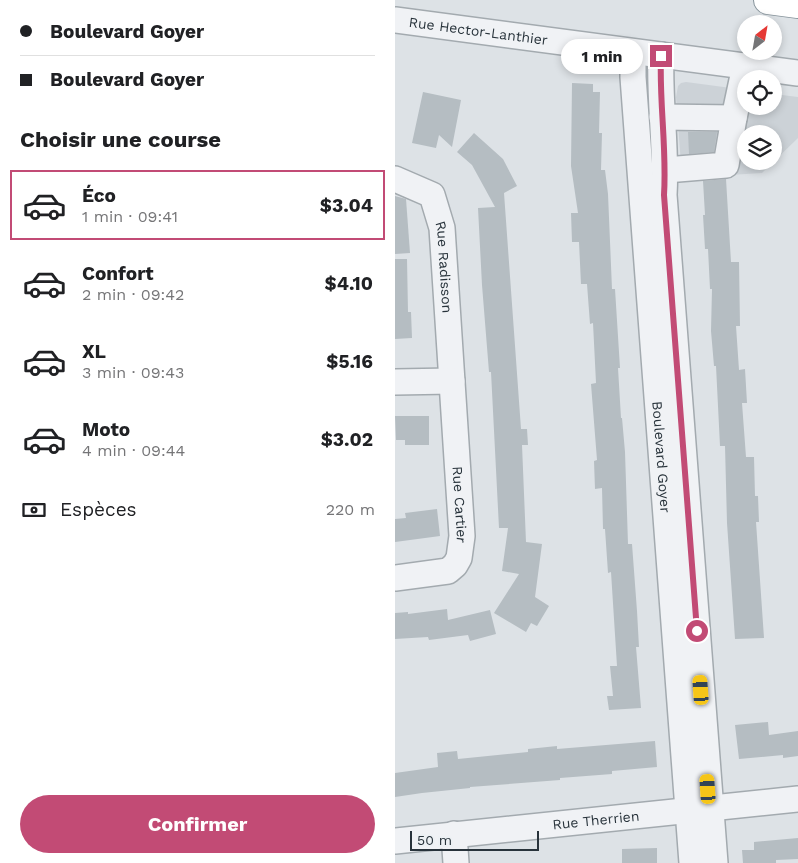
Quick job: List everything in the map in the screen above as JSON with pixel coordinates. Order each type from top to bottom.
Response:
[{"type":"highway","points":[[767,0],[798,4]]},
{"type":"street","name":"Rue Hector-Lanthier","points":[[395,20],[798,73]]},
{"type":"street","name":"Boulevard Goyer","points":[[633,52],[633,77],[699,809],[715,863]]},
{"type":"street","name":"Boulevard Goyer","points":[[661,56],[660,87],[666,170],[664,195],[699,809],[692,863]]},
{"type":"street","points":[[666,170],[726,165],[745,66]]},
{"type":"street","points":[[662,117],[734,118]]},
{"type":"street","name":"Rue Radisson","points":[[395,179],[431,195],[442,228],[452,381]]},
{"type":"street","points":[[395,382],[452,381]]},
{"type":"street","name":"Rue Cartier","points":[[395,578],[448,572],[455,566],[459,558],[462,536],[452,381]]},
{"type":"street","name":"Rue Therrien","points":[[395,841],[798,800]]},
{"type":"street","points":[[454,834],[457,863]]},
{"type":"shaded area","points":[[686,82],[737,89],[737,115],[782,115],[782,95],[798,97],[798,138],[782,154],[782,125],[737,125],[737,170],[765,170],[762,173],[682,178],[676,97],[678,86]]},
{"type":"building","points":[[572,83],[593,84],[593,92],[600,92],[599,133],[602,133],[601,170],[605,170],[608,194],[612,289],[615,289],[621,418],[625,452],[628,544],[632,544],[639,647],[636,647],[641,708],[609,710],[607,696],[613,696],[610,666],[617,666],[611,572],[608,573],[605,529],[603,529],[602,488],[595,489],[594,461],[597,460],[591,384],[596,383],[593,323],[590,324],[587,284],[581,284],[579,242],[572,242],[571,213],[578,213],[571,166]]},
{"type":"building","points":[[423,92],[461,100],[452,147],[439,135],[436,148],[412,143]]},
{"type":"building","points":[[688,132],[717,132],[714,152],[689,154]]},
{"type":"building","points":[[474,133],[503,159],[517,186],[504,193],[521,429],[527,429],[528,445],[522,445],[526,542],[542,544],[535,597],[549,606],[537,626],[531,623],[526,632],[494,613],[519,574],[502,571],[508,528],[499,528],[491,372],[489,372],[482,285],[478,208],[495,207],[472,165],[457,152]]},
{"type":"building","points":[[726,179],[731,262],[739,262],[740,326],[736,326],[739,370],[745,369],[747,403],[742,403],[746,457],[754,457],[755,496],[758,496],[759,522],[756,522],[764,638],[735,639],[727,523],[725,446],[720,446],[716,366],[714,366],[711,331],[712,289],[710,289],[708,249],[705,249],[703,215],[705,215],[703,181]]},
{"type":"building","points":[[395,196],[406,199],[410,253],[395,254]]},
{"type":"building","points":[[395,259],[407,259],[408,312],[411,312],[412,338],[395,339]]},
{"type":"building","points":[[395,416],[429,416],[429,445],[405,445],[405,440],[396,440]]},
{"type":"building","points":[[437,509],[440,536],[395,542],[395,519],[406,518],[405,513]]},
{"type":"building","points":[[447,609],[448,620],[490,610],[496,634],[470,641],[468,635],[429,640],[428,637],[395,639],[395,613],[408,612],[408,614]]},
{"type":"building","points":[[768,722],[769,735],[798,731],[798,756],[783,758],[783,755],[739,759],[735,725]]},
{"type":"building","points":[[655,741],[657,767],[612,771],[612,774],[560,778],[560,780],[470,787],[395,797],[395,773],[438,767],[437,753],[457,751],[458,759],[528,752],[528,749],[557,746],[557,749]]},
{"type":"building","points":[[798,838],[798,859],[776,860],[776,863],[743,863],[742,850],[754,850],[754,842]]},
{"type":"building","points":[[657,848],[657,863],[622,863],[622,849]]},
{"type":"route","points":[[661,56],[660,87],[666,170],[664,195],[697,631]]}]
